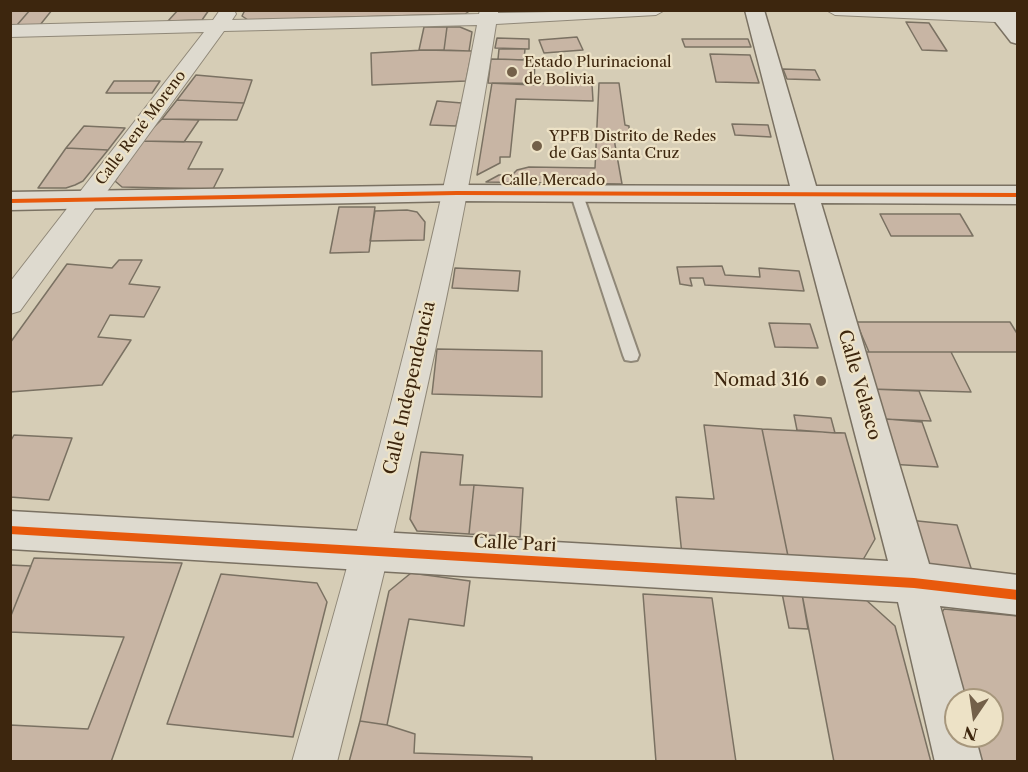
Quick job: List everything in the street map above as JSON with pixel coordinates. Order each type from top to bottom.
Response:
[{"type":"street","points":[[10,31],[224,18],[489,15],[656,10]]},
{"type":"street","name":"Calle Velasco","points":[[754,10],[914,583],[959,762]]},
{"type":"street","points":[[835,10],[1005,15],[1017,39]]},
{"type":"street","name":"Calle Independencia","points":[[314,762],[372,550],[457,194],[489,15]]},
{"type":"street","name":"Calle René Moreno","points":[[10,303],[224,18]]},
{"type":"street","name":"Calle Mercado","points":[[10,201],[457,194],[1017,195]]},
{"type":"street","name":"Calle Pari","points":[[10,530],[914,583],[1017,595]]},
{"type":"lane","points":[[577,195],[631,356]]},
{"type":"building","points":[[10,10],[30,10],[17,25],[10,25]]},
{"type":"building","points":[[30,10],[52,10],[40,25],[17,25]]},
{"type":"building","points":[[178,10],[209,10],[202,20],[168,21]]},
{"type":"building","points":[[245,10],[471,10],[465,14],[248,20],[242,16]]},
{"type":"building","points":[[906,22],[929,23],[947,51],[922,50]]},
{"type":"building","points":[[424,27],[447,27],[444,50],[419,50]]},
{"type":"building","points":[[447,27],[460,27],[472,32],[469,51],[444,50]]},
{"type":"building","points":[[577,37],[583,50],[544,53],[539,40]]},
{"type":"building","points":[[497,38],[529,39],[529,49],[495,48]]},
{"type":"building","points":[[682,39],[748,39],[751,47],[685,47]]},
{"type":"building","points":[[499,49],[525,49],[524,60],[498,59]]},
{"type":"building","points":[[424,50],[472,51],[466,81],[372,85],[371,53]]},
{"type":"building","points":[[710,54],[750,55],[759,83],[716,82]]},
{"type":"building","name":"Estado Plurinacional de Bolivia","points":[[491,59],[535,60],[534,85],[488,83]]},
{"type":"building","points":[[783,69],[815,70],[820,80],[787,79]]},
{"type":"building","points":[[196,75],[252,80],[244,103],[177,100]]},
{"type":"building","points":[[114,81],[160,81],[152,93],[106,93]]},
{"type":"building","points":[[492,83],[592,84],[593,101],[516,99],[510,157],[500,157],[500,163],[477,175]]},
{"type":"building","points":[[599,83],[619,83],[625,125],[629,126],[629,138],[614,139],[622,184],[486,182],[499,175],[512,175],[517,170],[529,167],[595,168]]},
{"type":"building","points":[[177,100],[244,103],[237,120],[162,119]]},
{"type":"building","points":[[437,101],[462,103],[456,126],[430,125]]},
{"type":"building","points":[[162,119],[199,120],[184,142],[140,141]]},
{"type":"building","points":[[732,124],[768,125],[771,137],[735,135]]},
{"type":"building","points":[[84,126],[125,128],[108,150],[66,148]]},
{"type":"building","points":[[140,141],[202,142],[188,169],[223,169],[213,189],[122,187],[115,181]]},
{"type":"building","points":[[66,148],[108,150],[83,181],[66,188],[38,188]]},
{"type":"building","points":[[339,207],[375,207],[369,252],[330,253]]},
{"type":"building","points":[[375,211],[417,212],[425,222],[424,240],[370,241]]},
{"type":"building","points":[[880,214],[960,214],[973,236],[891,236]]},
{"type":"building","points":[[119,260],[142,260],[129,284],[160,287],[144,317],[110,315],[98,337],[131,340],[102,385],[10,392],[10,343],[67,264],[112,268]]},
{"type":"building","points":[[722,266],[725,275],[760,277],[759,268],[799,271],[804,291],[705,285],[703,278],[690,278],[692,286],[680,284],[677,267]]},
{"type":"building","points":[[455,268],[520,271],[518,291],[452,288]]},
{"type":"building","points":[[856,322],[1010,322],[1018,335],[1018,352],[869,352]]},
{"type":"building","points":[[769,323],[810,324],[818,348],[775,347]]},
{"type":"building","points":[[437,349],[542,351],[542,397],[432,394]]},
{"type":"building","points":[[854,352],[951,352],[971,392],[871,389]]},
{"type":"building","points":[[871,389],[919,391],[931,421],[882,419]]},
{"type":"building","points":[[794,415],[831,418],[835,433],[797,430]]},
{"type":"building","points":[[875,418],[922,422],[938,467],[889,464]]},
{"type":"building","points":[[704,425],[762,429],[789,561],[682,555],[676,497],[714,499]]},
{"type":"building","points":[[762,429],[845,433],[875,539],[860,565],[789,561]]},
{"type":"building","points":[[14,435],[72,438],[49,500],[10,497],[10,442]]},
{"type":"building","points":[[421,452],[463,455],[460,485],[474,485],[469,534],[417,531],[410,519]]},
{"type":"building","points":[[474,485],[523,488],[520,537],[469,534]]},
{"type":"building","points":[[908,520],[957,525],[972,571],[933,567],[917,549]]},
{"type":"building","points":[[34,558],[182,563],[111,762],[10,762],[10,725],[88,729],[124,637],[10,632],[10,618]]},
{"type":"building","points":[[10,565],[31,566],[10,618]]},
{"type":"building","points":[[411,573],[470,581],[464,626],[409,619],[387,725],[360,721],[389,591]]},
{"type":"building","points":[[221,574],[317,583],[327,602],[293,737],[167,724]]},
{"type":"building","points":[[782,593],[802,594],[808,629],[789,628]]},
{"type":"building","points":[[643,594],[712,598],[736,762],[656,762]]},
{"type":"building","points":[[802,594],[865,599],[895,626],[931,762],[834,762]]},
{"type":"building","points":[[944,609],[1018,616],[1018,762],[972,762],[968,748],[1004,748],[1004,688],[950,688],[933,629]]},
{"type":"building","points":[[360,721],[387,725],[415,734],[414,753],[532,757],[532,762],[349,762]]},
{"type":"cycle path","points":[[10,201],[457,193],[1018,195]]},
{"type":"cycle path","points":[[10,530],[914,583],[1018,595]]},
{"type":"place","name":"Estado Plurinacional de Bolivia","points":[[512,72]]},
{"type":"place","name":"YPFB Distrito de Redes de Gas Santa Cruz","points":[[537,146]]},
{"type":"place","name":"Nomad 316","points":[[821,381]]}]
